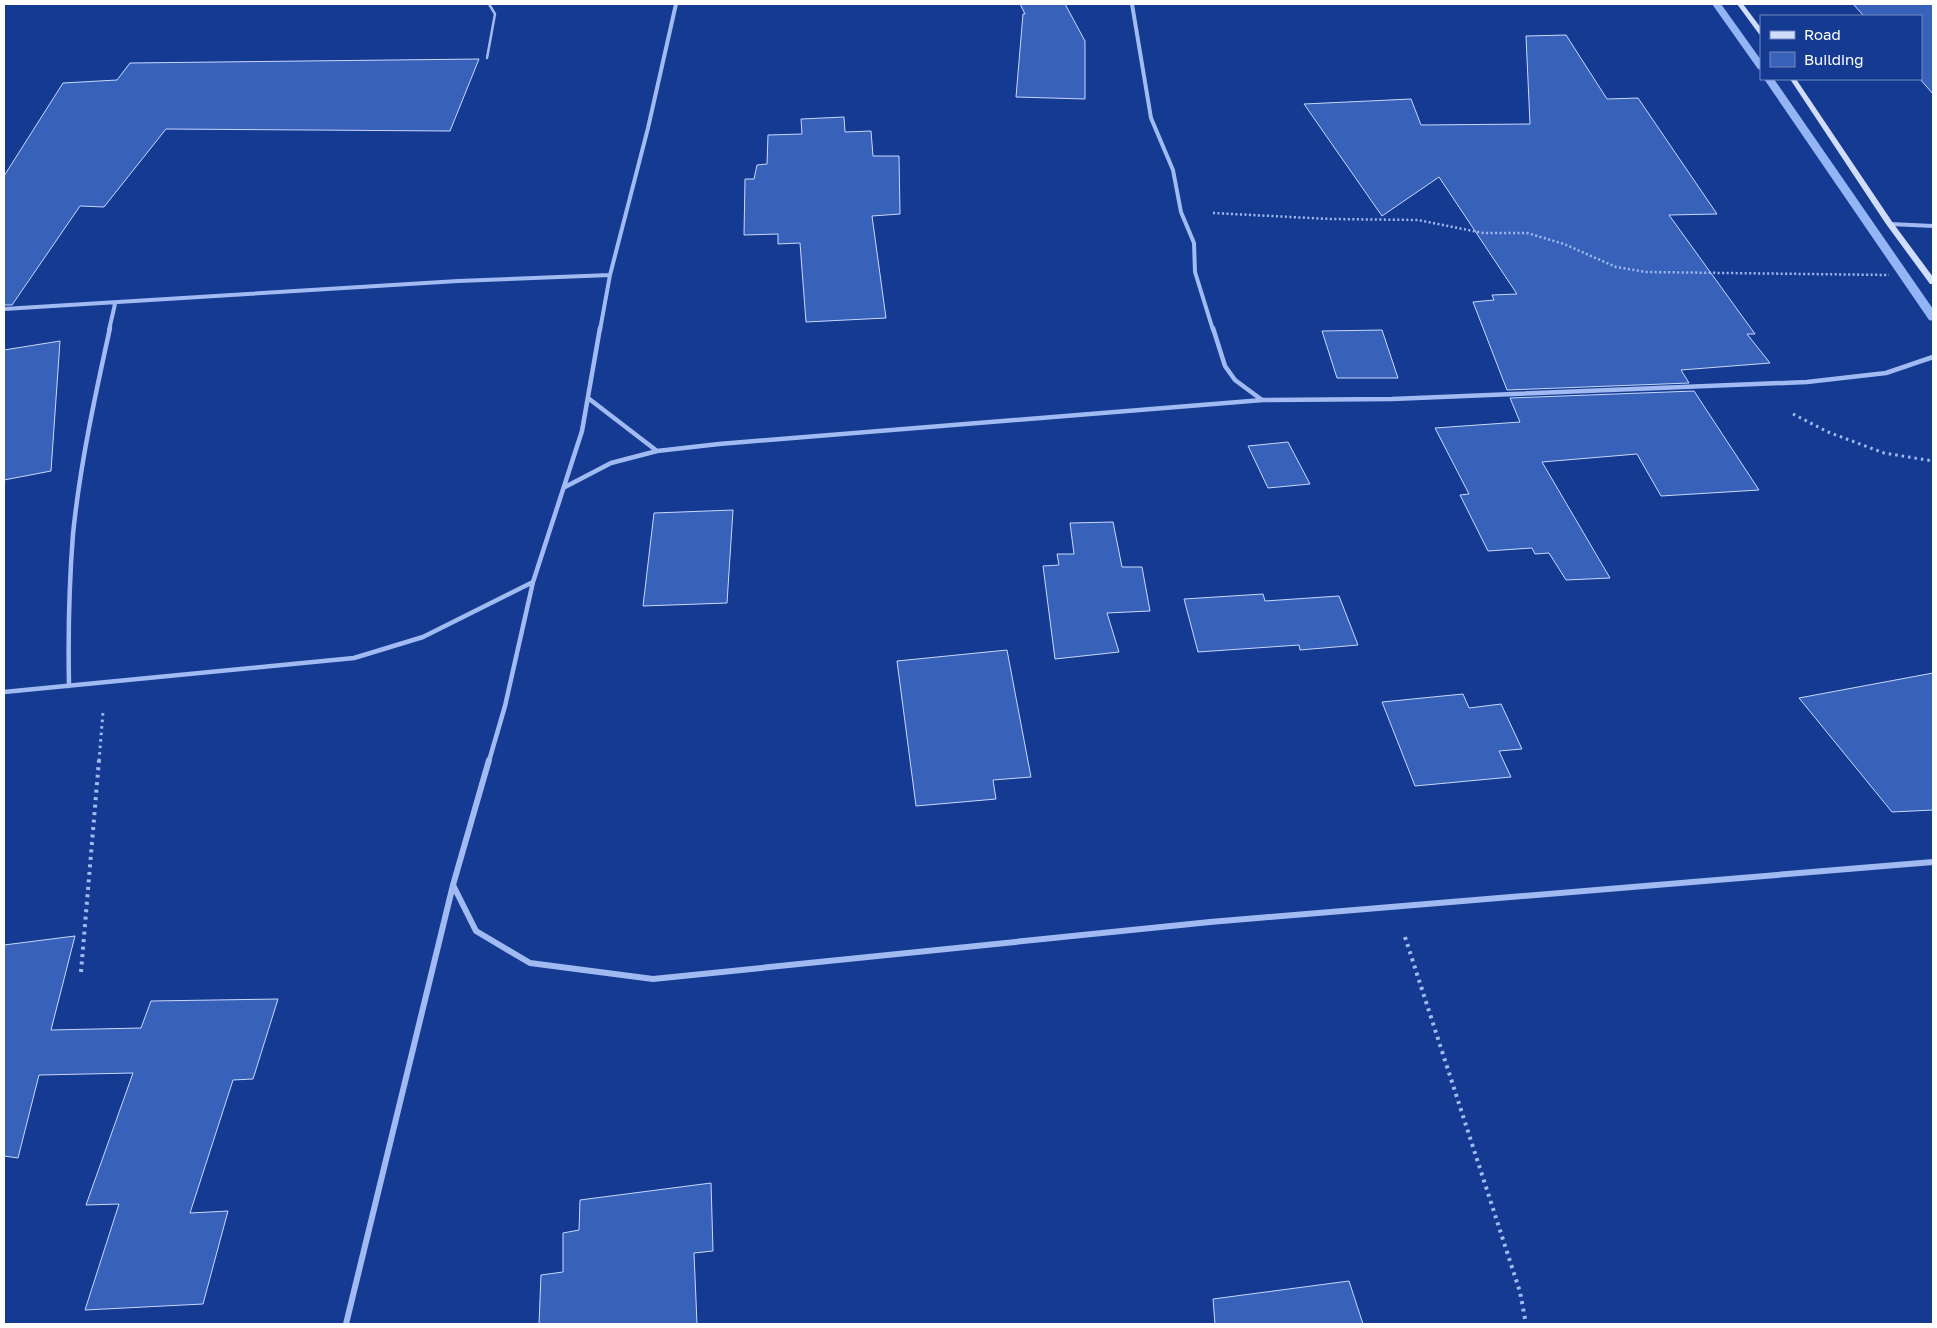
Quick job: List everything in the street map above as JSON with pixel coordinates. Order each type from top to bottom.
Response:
[{"type":"main road","points":[[1740,4],[1760,32]]},
{"type":"main road","points":[[1794,80],[1890,224],[1933,282]]},
{"type":"street","points":[[346,1324],[453,885],[505,706],[532,582],[582,431],[610,275],[648,128],[676,4]]},
{"type":"street","points":[[1132,4],[1152,118],[1173,170],[1181,212],[1194,243],[1195,272],[1225,366],[1235,380],[1263,400]]},
{"type":"street","points":[[1890,224],[1933,226]]},
{"type":"street","points":[[4,309],[116,304],[518,277],[610,275]]},
{"type":"street","points":[[69,686],[68,633],[74,533],[80,484],[116,304]]},
{"type":"street","points":[[565,487],[611,463],[657,451],[832,434],[1263,400],[1392,398],[1808,382],[1886,373],[1933,357]]},
{"type":"street","points":[[588,398],[657,451]]},
{"type":"street","points":[[4,692],[354,658],[423,637],[532,582]]},
{"type":"street","points":[[453,885],[476,931],[530,964],[653,979],[1210,922],[1933,862]]},
{"type":"lane","points":[[488,58],[495,14],[489,4]]},
{"type":"path","points":[[1181,212],[1330,219],[1418,220],[1483,233],[1527,233],[1564,244],[1616,267],[1646,272],[1895,275]]},
{"type":"path","points":[[1786,411],[1828,432],[1884,453],[1933,461]]},
{"type":"path","points":[[81,972],[106,682]]},
{"type":"path","points":[[1395,908],[1520,1292],[1526,1324]]},
{"type":"building","points":[[1020,4],[1065,4],[1085,41],[1085,99],[1016,97],[1023,14],[1025,14]]},
{"type":"building","points":[[1853,4],[1933,4],[1933,94],[1921,80],[1922,15],[1863,15]]},
{"type":"building","points":[[1566,35],[1607,99],[1638,98],[1717,214],[1669,215],[1755,334],[1747,334],[1770,363],[1681,370],[1689,383],[1507,390],[1473,302],[1494,300],[1492,295],[1517,294],[1439,177],[1382,216],[1304,104],[1411,99],[1421,125],[1530,124],[1526,36]]},
{"type":"building","points":[[479,59],[450,131],[166,129],[104,207],[80,206],[12,305],[4,305],[4,176],[63,83],[117,80],[130,63]]},
{"type":"building","points":[[844,117],[845,132],[871,131],[873,156],[899,156],[900,214],[872,216],[886,318],[806,322],[800,243],[778,244],[778,234],[744,235],[745,179],[754,179],[757,165],[767,164],[768,135],[802,134],[801,119]]},
{"type":"building","points":[[1382,330],[1398,378],[1337,378],[1322,331]]},
{"type":"building","points":[[60,341],[51,471],[4,480],[4,350]]},
{"type":"building","points":[[1694,391],[1759,490],[1661,496],[1637,454],[1542,462],[1610,578],[1566,580],[1549,553],[1535,554],[1532,548],[1488,551],[1460,495],[1469,494],[1435,428],[1520,422],[1510,398]]},
{"type":"building","points":[[1288,442],[1310,484],[1268,488],[1248,446]]},
{"type":"building","points":[[733,510],[727,603],[643,606],[654,513]]},
{"type":"building","points":[[1113,522],[1122,567],[1142,567],[1150,611],[1107,613],[1119,652],[1055,659],[1043,566],[1059,565],[1057,554],[1074,554],[1070,523]]},
{"type":"building","points":[[1263,594],[1265,601],[1339,596],[1358,645],[1300,650],[1299,645],[1198,652],[1184,599]]},
{"type":"building","points":[[1007,650],[1031,777],[993,780],[996,799],[916,806],[897,661]]},
{"type":"building","points":[[1933,673],[1933,810],[1892,812],[1799,698]]},
{"type":"building","points":[[1463,694],[1469,708],[1501,704],[1522,749],[1499,751],[1511,777],[1415,786],[1382,702]]},
{"type":"building","points":[[75,936],[51,1030],[141,1028],[151,1001],[278,999],[253,1079],[233,1080],[190,1213],[228,1211],[203,1304],[85,1310],[119,1204],[86,1205],[133,1073],[39,1075],[18,1158],[4,1156],[4,945]]},
{"type":"building","points":[[711,1183],[713,1251],[694,1253],[697,1324],[539,1324],[541,1275],[563,1272],[563,1233],[579,1230],[580,1200]]},
{"type":"building","points":[[1349,1281],[1363,1324],[1215,1324],[1213,1299]]},
{"type":"waterway","points":[[1717,4],[1760,66]]},
{"type":"waterway","points":[[1770,80],[1933,317]]}]
